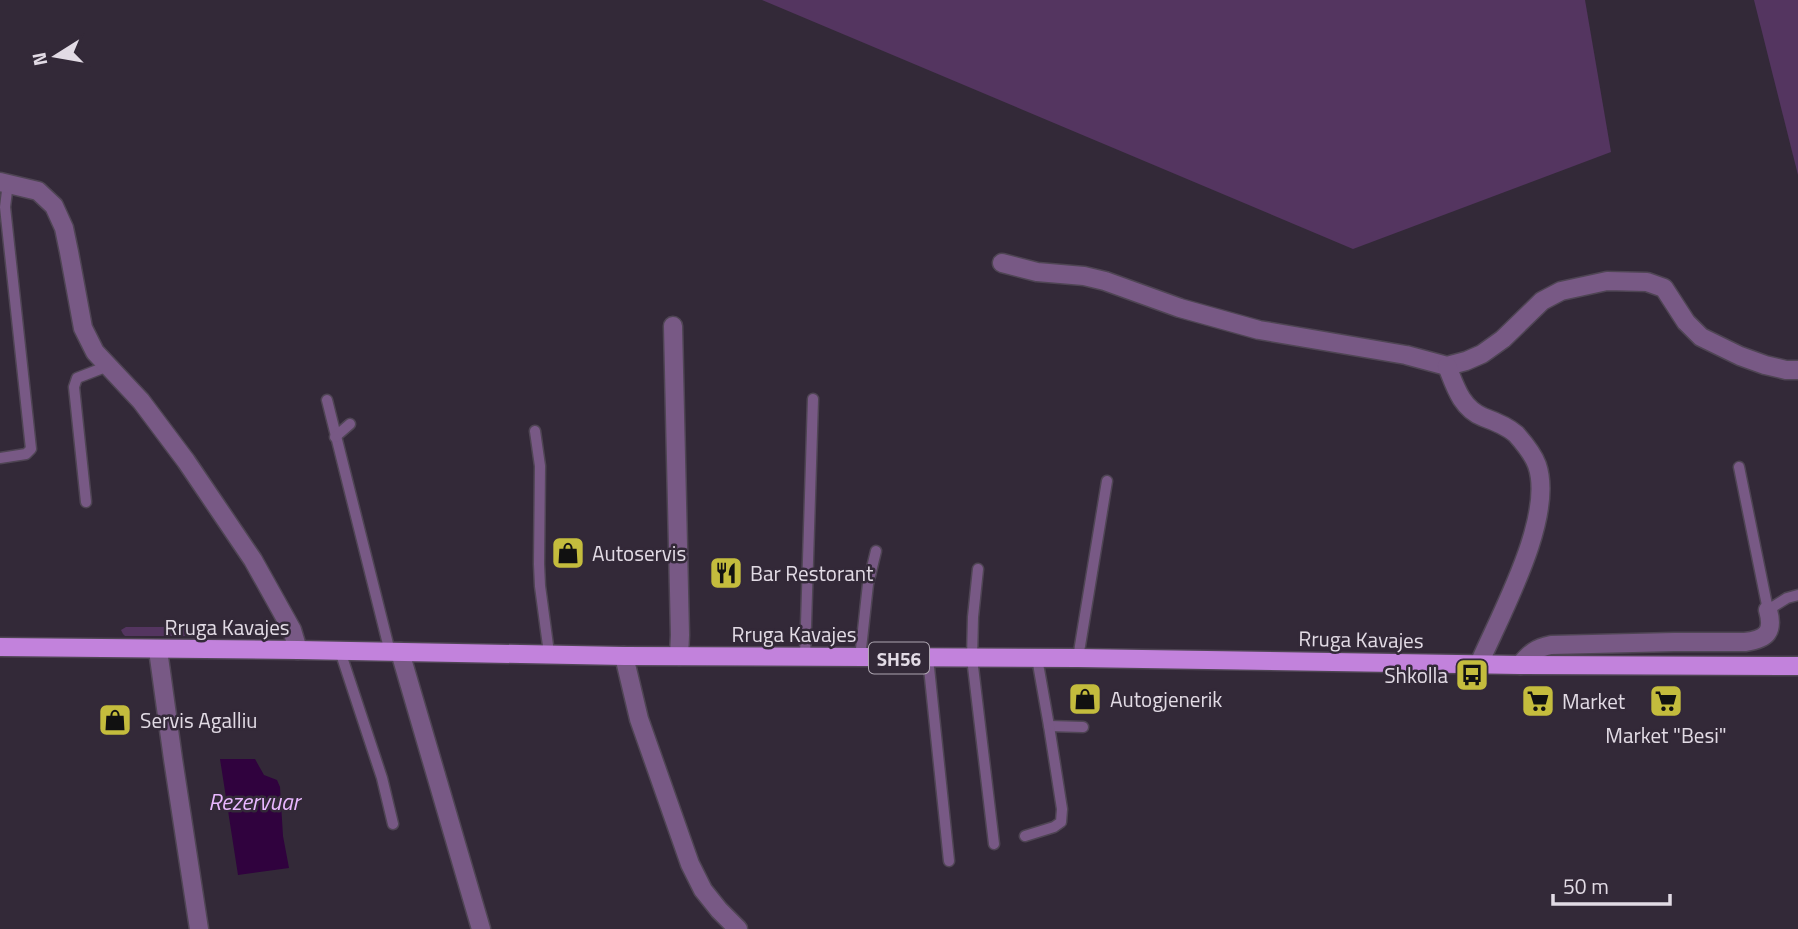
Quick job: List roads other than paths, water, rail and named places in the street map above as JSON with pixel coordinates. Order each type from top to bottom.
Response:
[{"type":"main road","name":"Rruga Kavajes","points":[[0,648],[1798,666]]},
{"type":"street","points":[[7,183],[38,191],[54,206],[64,228],[83,328],[95,352],[141,401],[186,461],[253,560],[292,630],[298,650]]},
{"type":"street","points":[[1002,262],[1037,272],[1084,276],[1105,281],[1180,308],[1259,330],[1406,355],[1447,366],[1482,354],[1503,340],[1542,301],[1561,291],[1607,281],[1647,282],[1664,288],[1686,322],[1701,337],[1765,365],[1798,370]]},
{"type":"street","points":[[673,326],[679,656]]},
{"type":"street","points":[[1447,366],[1457,392],[1465,403],[1479,415],[1514,432],[1527,447],[1537,465],[1541,485],[1538,512],[1527,556],[1479,664]]},
{"type":"street","points":[[1520,664],[1539,647],[1550,645],[1757,640],[1769,631],[1771,622],[1768,610]]},
{"type":"street","points":[[158,650],[174,772],[200,929]]},
{"type":"street","points":[[395,652],[481,929]]},
{"type":"street","points":[[624,656],[639,719],[690,864],[703,890],[738,929]]},
{"type":"lane","points":[[0,458],[26,454],[32,449],[5,207],[7,183]]},
{"type":"lane","points":[[86,502],[74,387],[77,377],[108,366]]},
{"type":"lane","points":[[805,657],[813,399]]},
{"type":"lane","points":[[327,400],[335,438],[395,652]]},
{"type":"lane","points":[[335,438],[349,424]]},
{"type":"lane","points":[[535,430],[540,466],[540,586],[549,653]]},
{"type":"lane","points":[[1739,467],[1768,610],[1787,598],[1798,595]]},
{"type":"lane","points":[[1077,659],[1107,481]]},
{"type":"lane","points":[[860,658],[868,584],[876,551]]},
{"type":"lane","points":[[978,569],[972,658],[994,844]]},
{"type":"lane","points":[[340,650],[382,778],[393,824]]},
{"type":"lane","points":[[928,658],[949,860]]},
{"type":"lane","points":[[1025,836],[1054,827],[1061,822],[1062,809],[1037,658]]},
{"type":"lane","points":[[1049,726],[1083,727]]},
{"type":"water","name":"Rezervuar","points":[[220,759],[255,759],[264,775],[277,780],[289,868],[238,875]]},
{"type":"place","name":"Autoservis","points":[[568,553]]},
{"type":"place","name":"Bar Restorant","points":[[726,573]]},
{"type":"place","name":"Shkolla","points":[[1472,675]]},
{"type":"place","name":"Autogjenerik","points":[[1085,699]]},
{"type":"place","name":"Market","points":[[1538,701]]},
{"type":"place","name":"Market \"Besi\"","points":[[1666,701]]},
{"type":"place","name":"Servis Agalliu","points":[[115,720]]}]
